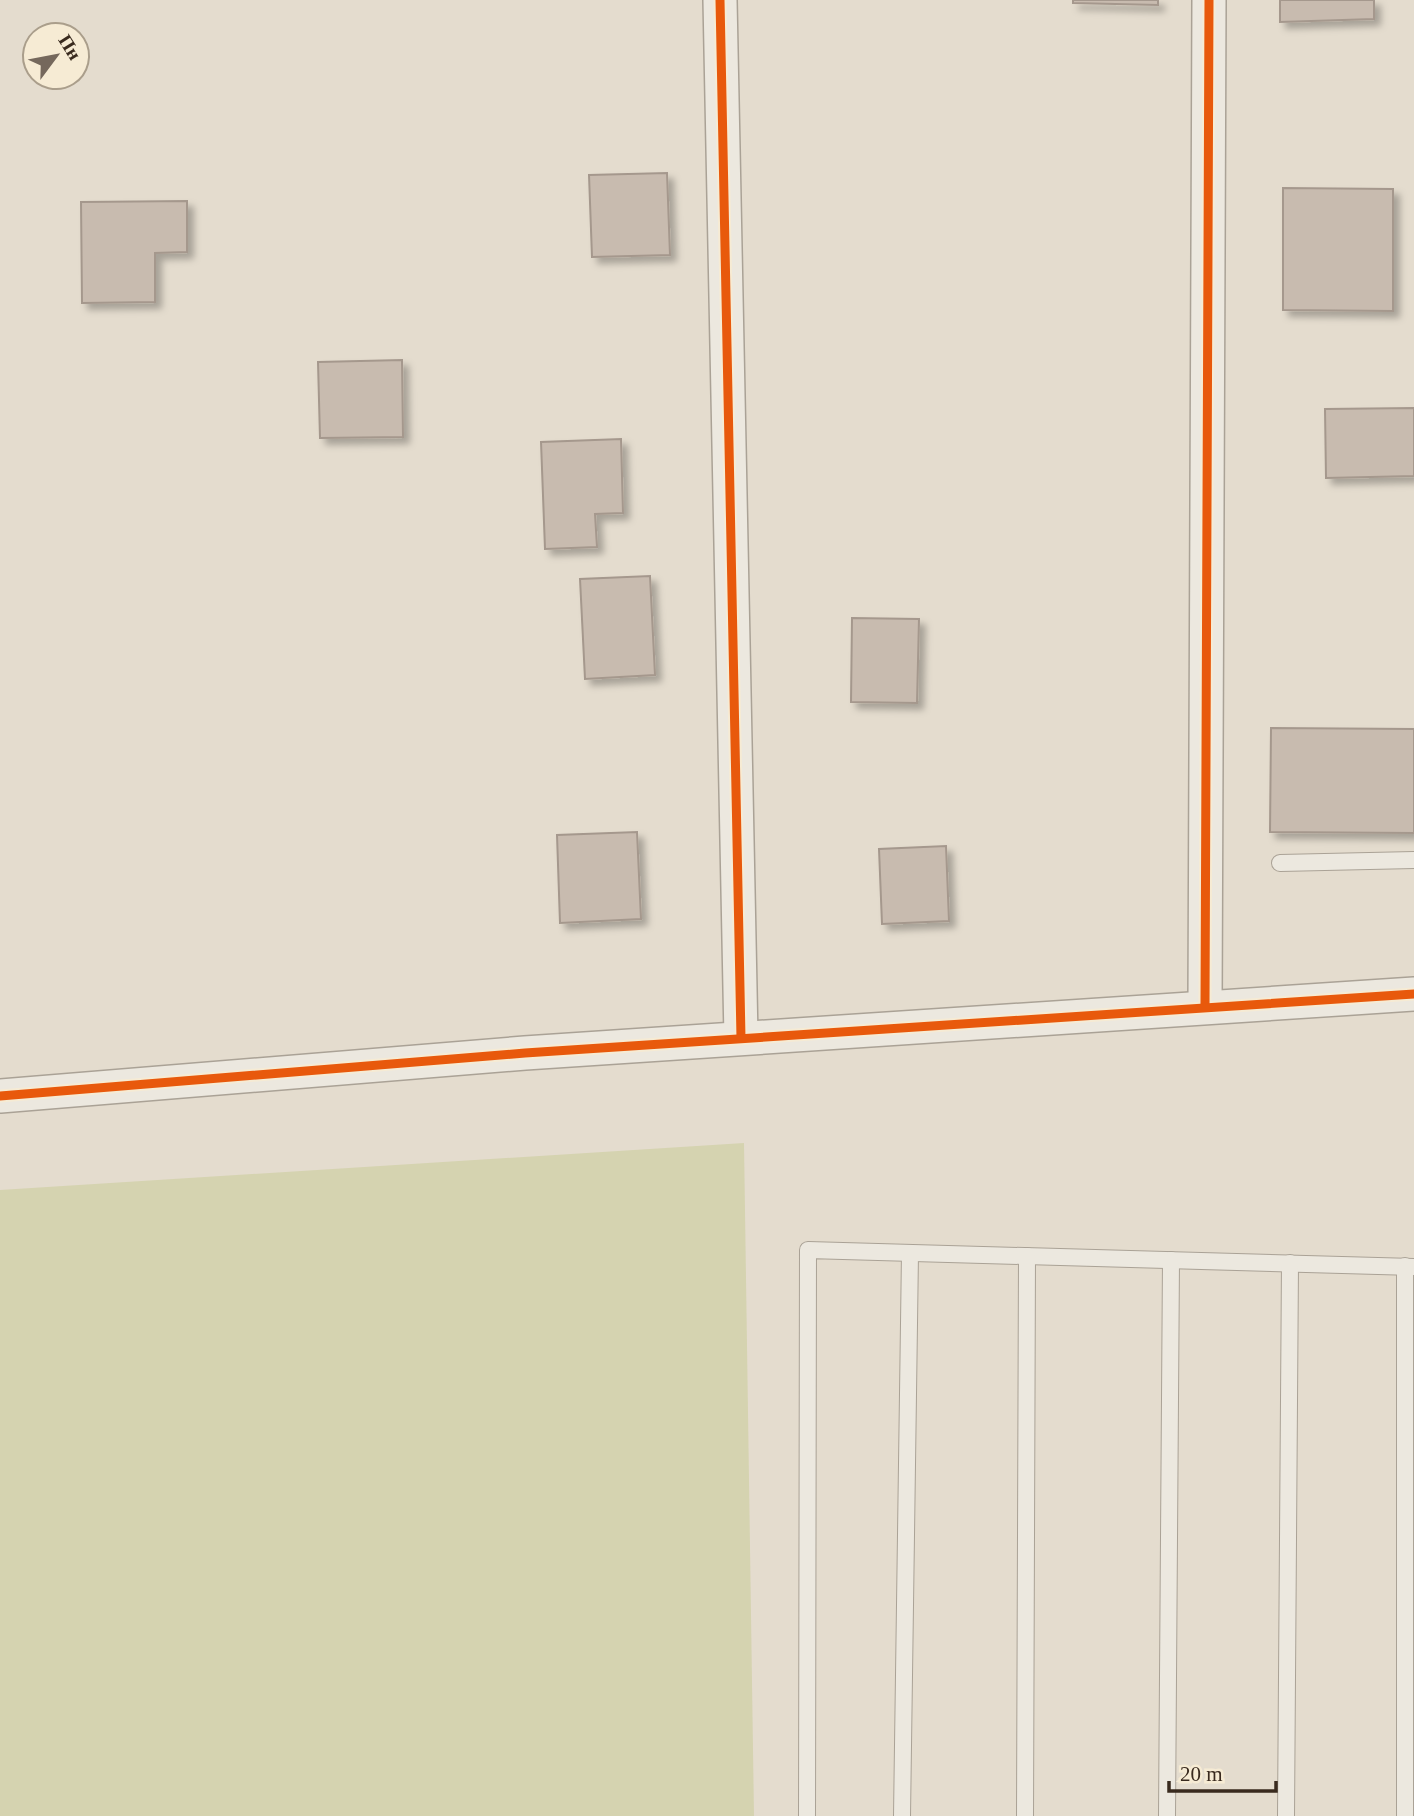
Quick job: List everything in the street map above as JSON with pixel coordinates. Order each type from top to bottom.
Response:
[{"type":"street","points":[[720,0],[741,1038]]},
{"type":"street","points":[[1205,1007],[1209,0]]},
{"type":"street","points":[[0,1097],[525,1053],[1414,994]]},
{"type":"lane","points":[[1280,863],[1414,860]]},
{"type":"lane","points":[[807,1816],[808,1250],[1409,1266],[1405,1816]]},
{"type":"lane","points":[[902,1816],[910,1253]]},
{"type":"lane","points":[[1025,1816],[1027,1256]]},
{"type":"lane","points":[[1167,1816],[1171,1260]]},
{"type":"lane","points":[[1286,1816],[1290,1263]]},
{"type":"shaded area","points":[[744,1143],[754,1816],[0,1816],[0,1190]]},
{"type":"building","points":[[1073,0],[1158,0],[1158,5],[1073,3]]},
{"type":"building","points":[[1280,0],[1374,0],[1374,19],[1280,22]]},
{"type":"building","points":[[667,173],[670,255],[592,257],[589,175]]},
{"type":"building","points":[[1283,188],[1393,189],[1393,311],[1283,310]]},
{"type":"building","points":[[187,201],[187,252],[155,253],[155,302],[82,303],[81,202]]},
{"type":"building","points":[[402,360],[403,437],[320,438],[318,362]]},
{"type":"building","points":[[1414,408],[1414,476],[1326,478],[1325,409]]},
{"type":"building","points":[[621,439],[623,513],[595,514],[597,547],[545,549],[541,442]]},
{"type":"building","points":[[650,576],[655,675],[585,679],[580,579]]},
{"type":"building","points":[[852,618],[919,619],[917,703],[851,702]]},
{"type":"building","points":[[1271,728],[1414,729],[1414,833],[1270,832]]},
{"type":"building","points":[[637,832],[641,919],[560,923],[557,835]]},
{"type":"building","points":[[946,846],[949,921],[882,924],[879,849]]},
{"type":"cycle path","points":[[720,0],[741,1038]]},
{"type":"cycle path","points":[[1205,1007],[1209,0]]},
{"type":"cycle path","points":[[0,1096],[525,1053],[1414,994]]}]
